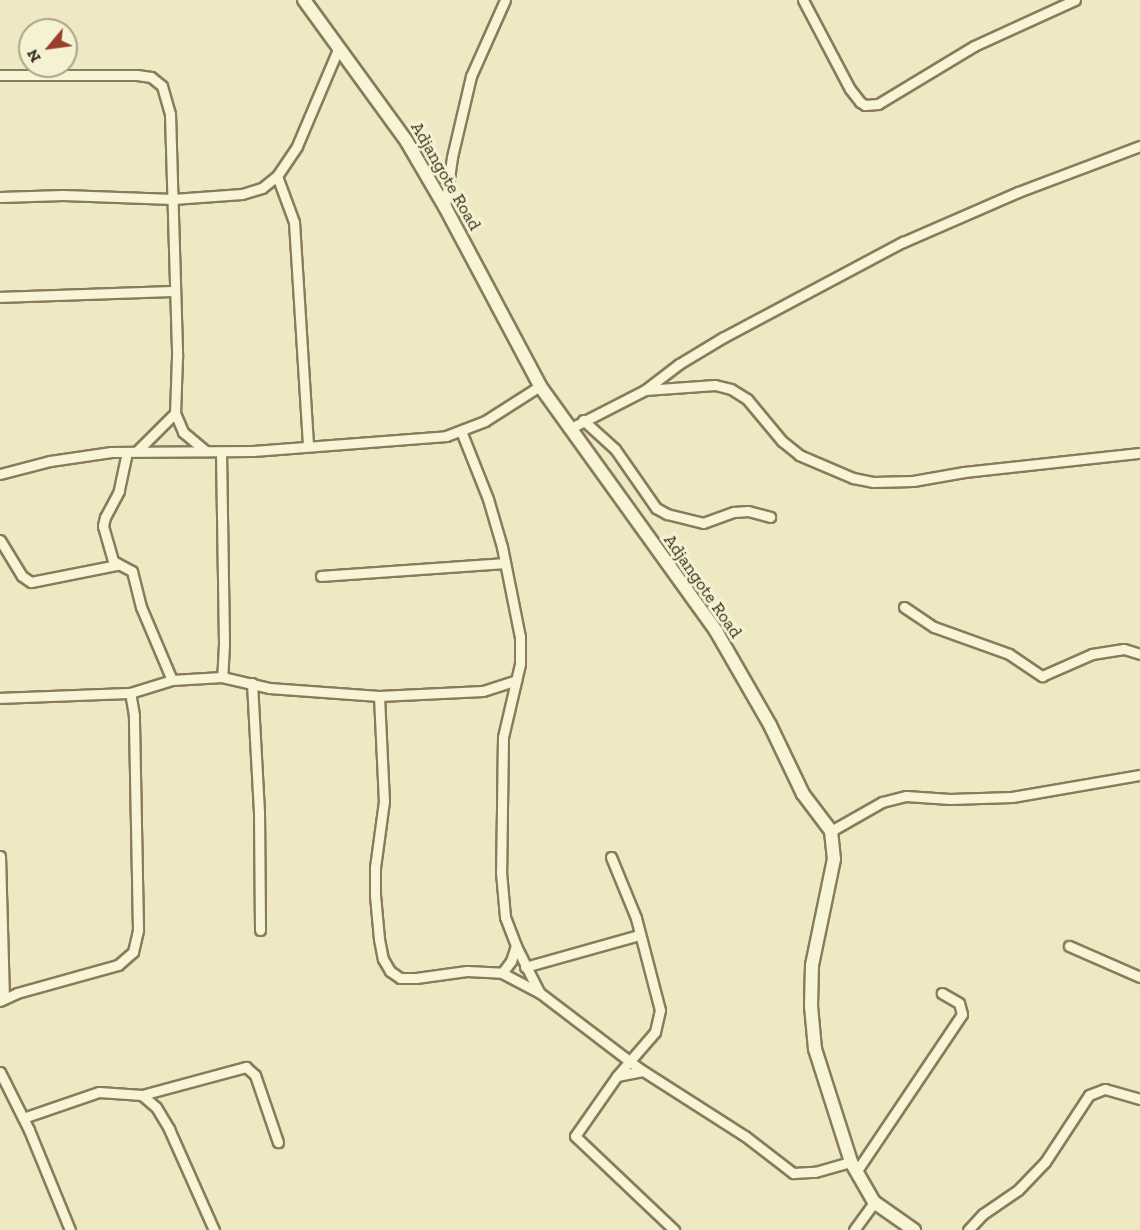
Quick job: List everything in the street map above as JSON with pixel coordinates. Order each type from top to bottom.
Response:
[{"type":"street","name":"Adjangote Road","points":[[304,0],[394,122],[445,207],[540,386],[716,631],[770,725],[804,794],[831,831]]},
{"type":"street","points":[[445,207],[452,157],[471,75],[505,0]]},
{"type":"street","points":[[803,0],[829,44],[850,89],[865,105],[878,104],[975,46],[1075,0]]},
{"type":"street","points":[[0,197],[63,195],[172,199],[242,194],[262,188],[277,176],[297,146],[339,47]]},
{"type":"street","points":[[0,75],[151,76],[157,80],[166,96],[170,114],[175,291],[175,413],[183,432],[208,452]]},
{"type":"street","points":[[569,429],[645,390],[679,364],[724,337],[903,242],[1018,192],[1140,146]]},
{"type":"street","points":[[277,176],[294,222],[308,445]]},
{"type":"street","points":[[0,297],[175,291]]},
{"type":"street","points":[[645,390],[715,385],[731,389],[747,399],[782,441],[799,455],[853,478],[873,482],[913,481],[964,472],[1140,453]]},
{"type":"street","points":[[0,474],[50,461],[137,451],[221,452],[446,436],[513,406],[540,386]]},
{"type":"street","points":[[137,451],[175,413]]},
{"type":"street","points":[[583,420],[615,449],[656,508],[667,514],[703,523],[734,512],[748,511],[770,517]]},
{"type":"street","points":[[461,431],[488,499],[505,563],[520,637],[520,664],[503,737],[501,872],[505,917],[525,967],[540,993]]},
{"type":"street","points":[[117,565],[103,526],[105,517],[119,491],[127,452]]},
{"type":"street","points":[[221,452],[224,644],[222,677]]},
{"type":"street","points":[[0,540],[22,576],[31,582],[117,565],[128,567],[132,571],[141,607],[172,680]]},
{"type":"street","points":[[321,576],[505,563]]},
{"type":"street","points":[[904,607],[934,627],[1009,654],[1042,676],[1092,654],[1124,649],[1140,654]]},
{"type":"street","points":[[0,698],[130,693],[172,680],[222,677],[269,688],[379,696],[483,691],[516,680]]},
{"type":"street","points":[[252,683],[259,812],[260,930]]},
{"type":"street","points":[[0,858],[2,1000],[127,961],[133,952],[138,930],[134,716],[130,693]]},
{"type":"street","points":[[379,696],[384,801],[375,868],[375,896],[383,959],[390,971],[400,978],[467,971],[502,973],[540,993],[643,1071],[745,1136],[793,1173],[854,1167],[962,1014],[959,1002],[942,993]]},
{"type":"street","points":[[914,1230],[874,1202],[854,1167],[815,1049],[811,1006],[812,965],[834,859],[831,831],[882,802],[906,796],[950,800],[1012,797],[1140,775]]},
{"type":"street","points":[[611,857],[627,893],[660,1010],[655,1032],[617,1076],[575,1136],[674,1230]]},
{"type":"street","points":[[525,967],[639,935]]},
{"type":"street","points":[[502,973],[511,961],[516,946]]},
{"type":"street","points":[[1069,946],[1140,977]]},
{"type":"street","points":[[24,1118],[99,1092],[127,1092],[142,1095],[246,1067],[255,1075],[278,1142]]},
{"type":"street","points":[[617,1076],[643,1071]]},
{"type":"street","points":[[0,1073],[24,1118],[70,1230]]},
{"type":"street","points":[[968,1230],[983,1214],[1018,1190],[1045,1162],[1089,1095],[1105,1089],[1140,1099]]},
{"type":"street","points":[[142,1095],[156,1107],[169,1129],[214,1230]]},
{"type":"street","points":[[854,1230],[874,1202]]}]
